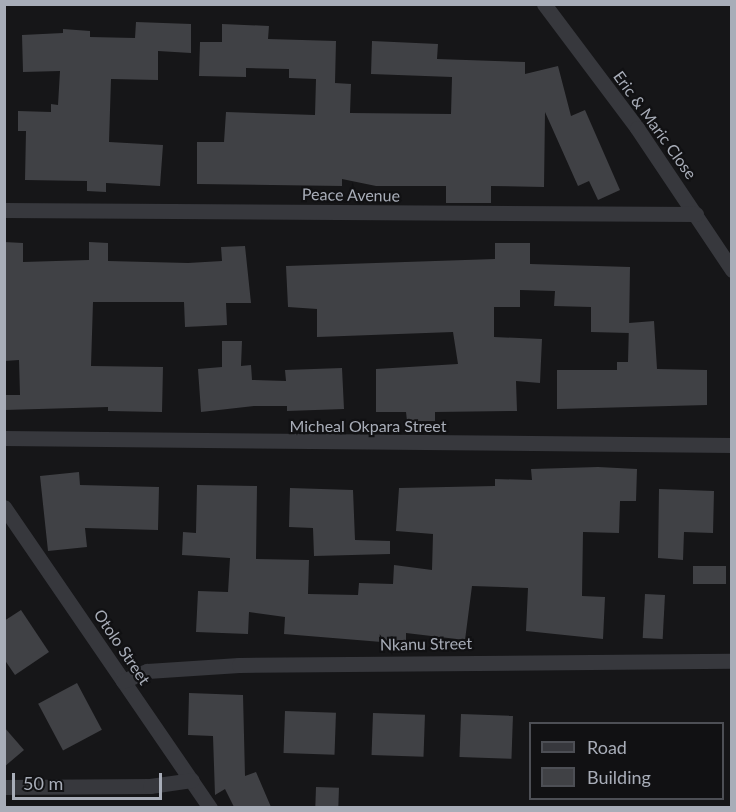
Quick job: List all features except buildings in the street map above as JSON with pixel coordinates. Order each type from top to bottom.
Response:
[{"type":"street","name":"Eric & Maric Close","points":[[543,4],[696,214],[732,270]]},
{"type":"street","name":"Peace Avenue","points":[[4,210],[696,214]]},
{"type":"street","name":"Micheal Okpara Street","points":[[4,438],[732,445]]},
{"type":"street","name":"Otolo Street","points":[[4,507],[210,807]]},
{"type":"street","name":"Nkanu Street","points":[[123,681],[147,671],[239,665],[732,661]]},
{"type":"street","points":[[4,787],[129,787],[192,780]]}]
